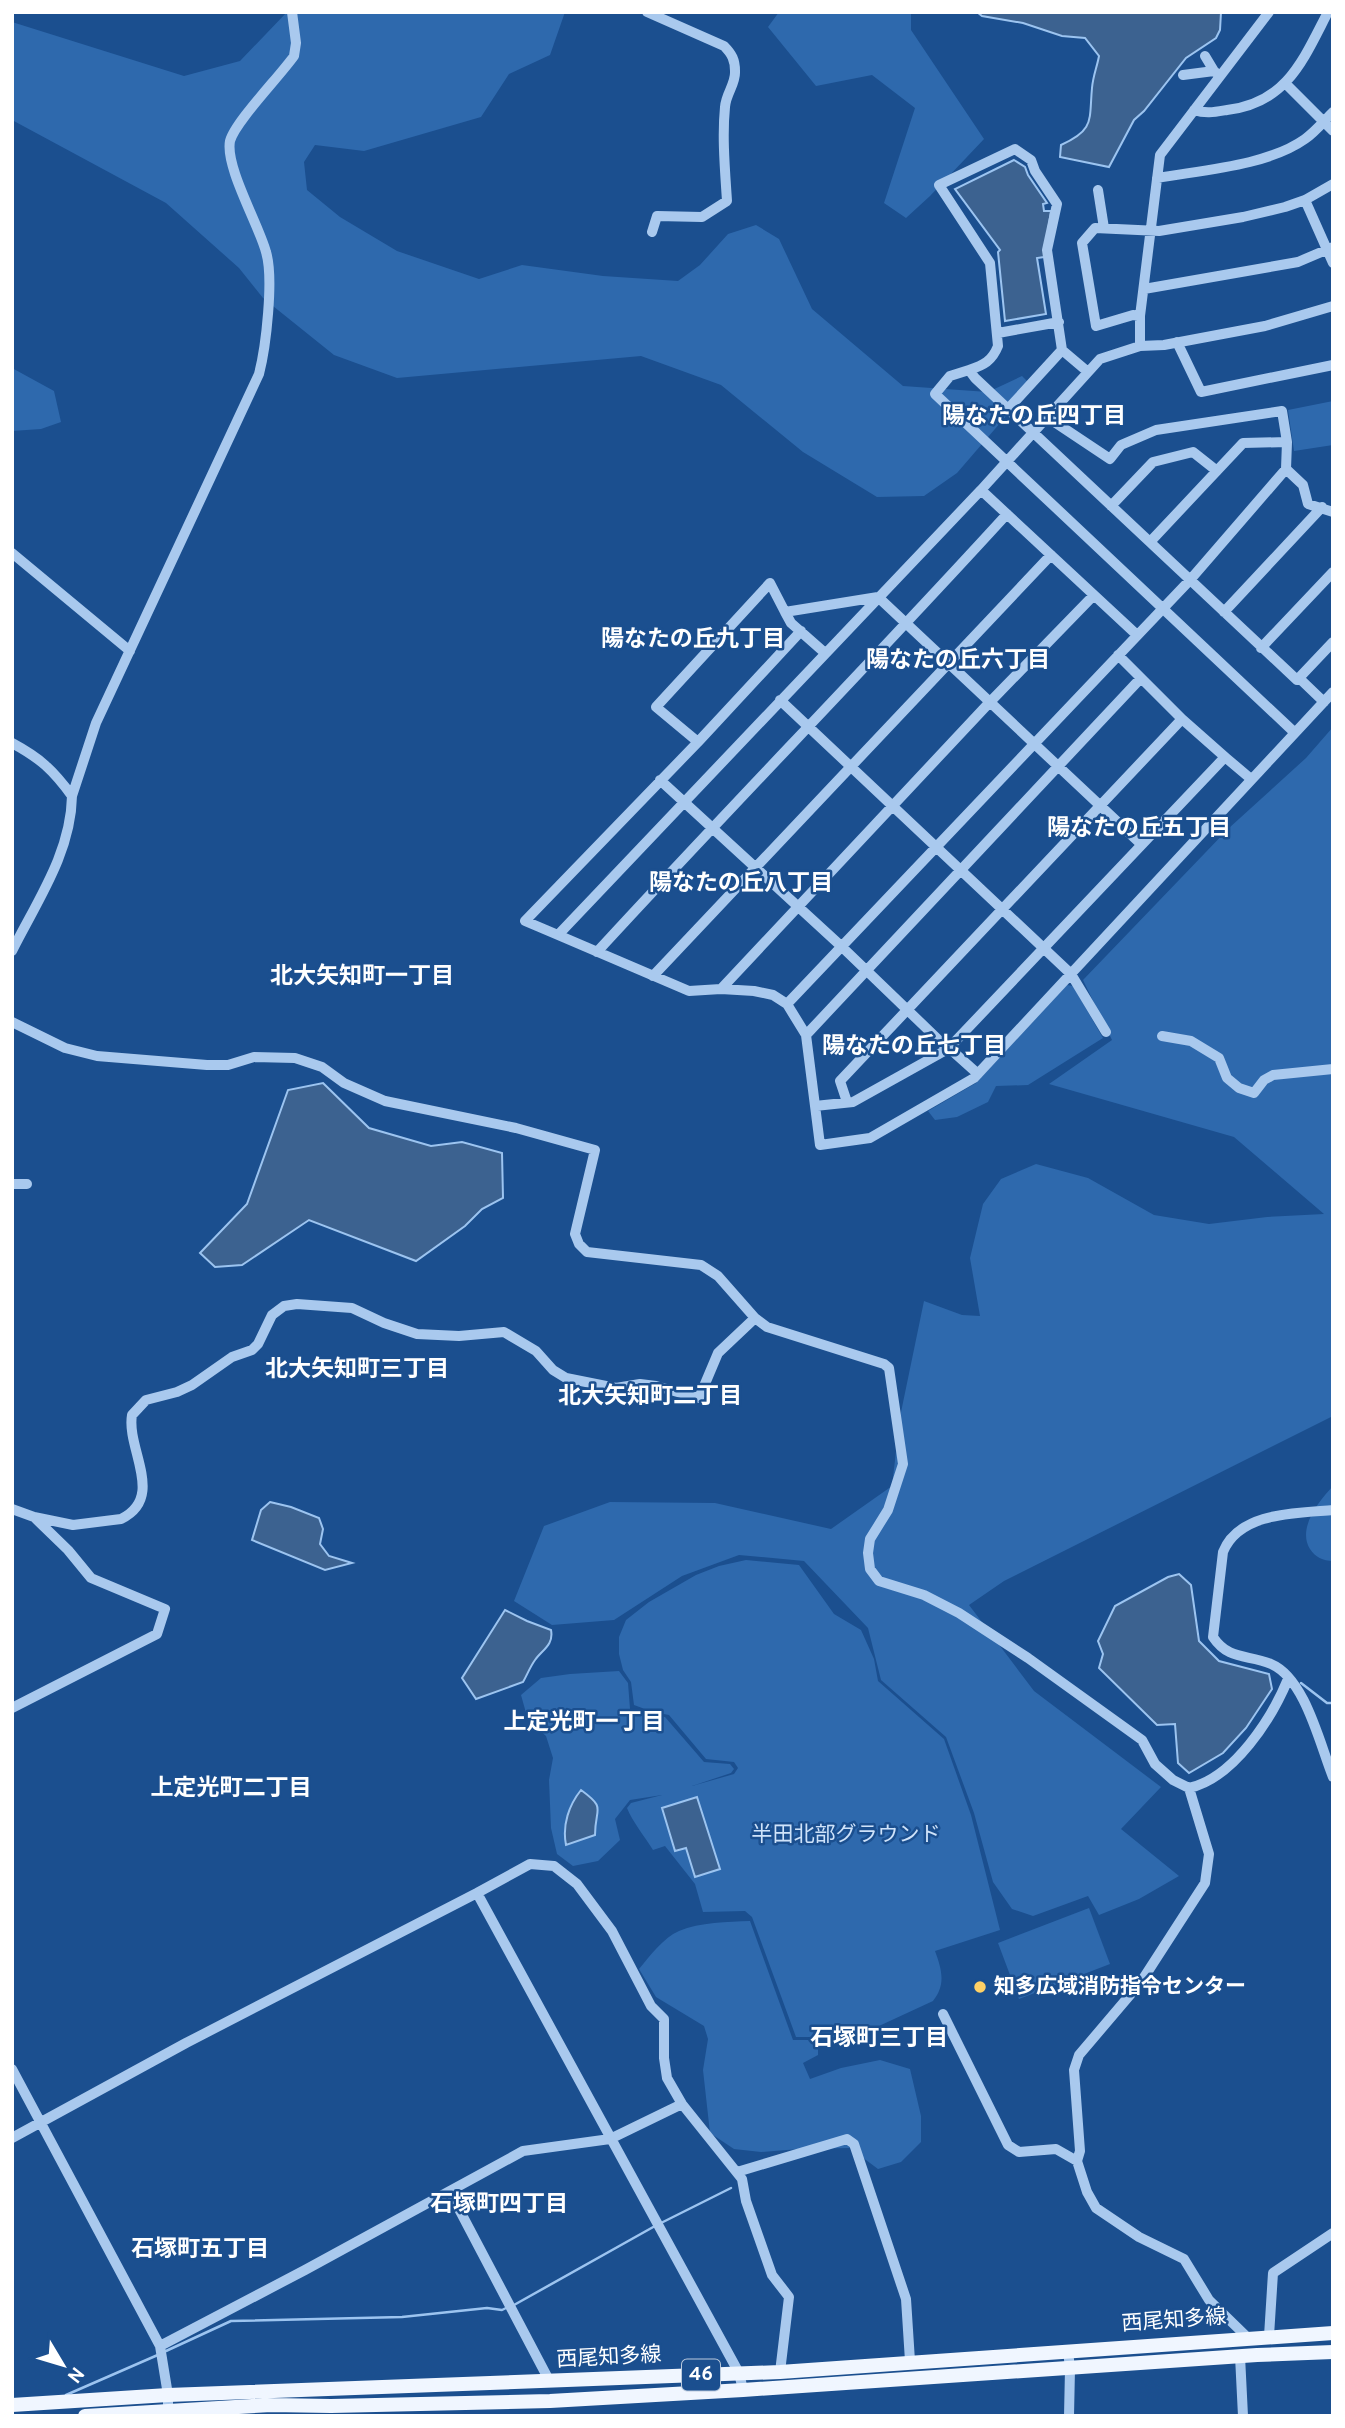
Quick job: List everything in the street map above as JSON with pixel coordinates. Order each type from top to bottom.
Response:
[{"type":"main road","name":"西尾知多線","points":[[12,2405],[168,2395],[780,2372],[1333,2333]]},
{"type":"main road","name":"西尾知多線","points":[[85,2416],[550,2401],[1333,2352]]},
{"type":"street","points":[[12,951],[61,854],[72,808],[72,796],[93,730],[214,474],[261,366],[271,273],[263,241],[233,164],[230,144],[241,123],[294,56],[296,43],[292,12]]},
{"type":"street","points":[[647,12],[724,46],[732,55],[735,69],[735,79],[727,95],[724,110],[727,201],[702,217],[657,216],[652,232]]},
{"type":"street","points":[[1140,346],[1140,316],[1160,155],[1194,110],[1217,73],[1269,12]]},
{"type":"street","points":[[1194,110],[1204,113],[1237,109],[1271,96],[1286,84],[1301,62],[1328,12]]},
{"type":"street","points":[[1205,57],[1217,73]]},
{"type":"street","points":[[1183,75],[1217,73]]},
{"type":"street","points":[[1286,84],[1333,131]]},
{"type":"street","points":[[1157,178],[1276,154],[1307,138],[1333,112]]},
{"type":"street","points":[[1088,372],[1062,350],[1047,250],[1057,204],[1035,172],[1031,160],[1015,149],[939,185],[990,263],[998,346],[987,363],[950,376],[935,394],[1294,732]]},
{"type":"street","points":[[1140,316],[1133,315],[1096,326],[1082,243],[1095,228],[1159,232],[1268,212],[1305,200],[1333,184]]},
{"type":"street","points":[[1098,190],[1104,228]]},
{"type":"street","points":[[1305,200],[1330,248],[1333,263]]},
{"type":"street","points":[[1144,289],[1298,262],[1330,248]]},
{"type":"street","points":[[558,935],[981,490],[1100,359],[1140,346],[1154,346],[1265,326],[1333,306]]},
{"type":"street","points":[[998,333],[1059,322]]},
{"type":"street","points":[[1177,342],[1201,392],[1333,365]]},
{"type":"street","points":[[1008,409],[1062,350]]},
{"type":"street","points":[[969,370],[1261,648],[1324,702]]},
{"type":"street","points":[[787,1003],[1190,580],[1286,469],[1287,442],[1282,411],[1156,430],[1121,445],[1111,459],[1047,416]]},
{"type":"street","points":[[1150,542],[1243,443],[1287,442]]},
{"type":"street","points":[[1111,506],[1153,462],[1193,453],[1217,471]]},
{"type":"street","points":[[1286,469],[1303,485],[1308,503],[1333,512]]},
{"type":"street","points":[[981,490],[1137,635]]},
{"type":"street","points":[[1224,612],[1322,507]]},
{"type":"street","points":[[597,952],[713,826],[906,625],[1007,514]]},
{"type":"street","points":[[12,553],[130,651]]},
{"type":"street","points":[[653,976],[1051,555]]},
{"type":"street","points":[[1261,648],[1333,572]]},
{"type":"street","points":[[698,742],[656,707],[770,583],[791,623],[825,653]]},
{"type":"street","points":[[722,989],[989,702],[1094,595]]},
{"type":"street","points":[[785,612],[878,597]]},
{"type":"street","points":[[878,597],[1141,844]]},
{"type":"street","points":[[800,632],[525,921],[689,991],[754,991],[773,995],[787,1003],[806,1035],[820,1145],[870,1138],[978,1074],[1333,692]]},
{"type":"street","points":[[1298,678],[1333,642]]},
{"type":"street","points":[[1118,655],[1182,719],[1251,779]]},
{"type":"street","points":[[806,1035],[1141,678]]},
{"type":"street","points":[[780,700],[1071,974],[1106,1032]]},
{"type":"street","points":[[847,1102],[840,1081],[1182,719]]},
{"type":"street","points":[[12,743],[40,758],[72,796]]},
{"type":"street","points":[[815,1106],[853,1101],[949,1049],[1225,757]]},
{"type":"street","points":[[660,780],[713,826],[978,1074]]},
{"type":"street","points":[[12,1022],[65,1048],[97,1056],[207,1065],[228,1065],[254,1057],[295,1058],[322,1067],[344,1083],[385,1101],[516,1128],[595,1150],[575,1234],[579,1244],[587,1252],[701,1265],[718,1276],[755,1318],[776,1330],[884,1364],[891,1373],[891,1391],[903,1464],[887,1510],[870,1539],[870,1569],[879,1581],[924,1595],[959,1613],[1028,1658],[1080,1698],[1142,1740],[1156,1764],[1173,1780],[1189,1788],[1222,1771],[1240,1756],[1279,1701],[1288,1679]]},
{"type":"street","points":[[1162,1036],[1191,1041],[1219,1058],[1227,1078],[1238,1088],[1254,1093],[1264,1080],[1273,1075],[1333,1069]]},
{"type":"street","points":[[12,1184],[27,1184]]},
{"type":"street","points":[[12,1508],[34,1517],[73,1525],[127,1516],[138,1501],[144,1484],[132,1437],[132,1415],[146,1400],[192,1385],[232,1357],[252,1350],[258,1344],[272,1315],[284,1306],[297,1304],[352,1308],[406,1330],[440,1336],[504,1332],[536,1352],[553,1370],[566,1378],[616,1388],[640,1384],[656,1386],[699,1398],[718,1353],[755,1318]]},
{"type":"street","points":[[1333,1510],[1261,1518],[1236,1532],[1223,1552],[1213,1637],[1220,1647],[1229,1653],[1270,1663],[1301,1694],[1329,1757],[1333,1777]]},
{"type":"street","points":[[12,1708],[157,1634],[165,1609],[91,1578],[68,1550],[34,1517]]},
{"type":"street","points":[[1189,1788],[1209,1854],[1205,1883],[1142,1982],[1079,2055],[1074,2070],[1080,2151],[1077,2161],[1087,2192],[1096,2208],[1139,2237],[1184,2259],[1209,2300],[1247,2337]]},
{"type":"street","points":[[12,2138],[186,2043],[530,1864],[554,1866],[577,1884],[612,1931],[651,2006],[664,2019],[667,2078],[682,2105],[742,2179],[746,2201],[772,2275],[789,2297],[780,2372]]},
{"type":"street","points":[[477,1893],[739,2373],[743,2390]]},
{"type":"street","points":[[943,2014],[1008,2145],[1019,2152],[1056,2149],[1077,2161]]},
{"type":"street","points":[[12,2069],[160,2346],[168,2395],[168,2413]]},
{"type":"street","points":[[160,2346],[523,2151],[610,2139],[682,2105]]},
{"type":"street","points":[[737,2172],[847,2138],[854,2144],[906,2299],[910,2361]]},
{"type":"street","points":[[450,2192],[550,2382]]},
{"type":"street","points":[[1269,2336],[1273,2273],[1333,2233]]},
{"type":"street","points":[[1068,2350],[1069,2416]]},
{"type":"street","points":[[1240,2356],[1243,2416]]},
{"type":"green space","points":[[287,12],[565,12],[550,55],[509,74],[481,117],[364,151],[315,145],[304,162],[307,190],[340,217],[397,251],[479,279],[522,265],[603,276],[678,281],[700,265],[728,234],[756,225],[779,239],[812,309],[903,386],[988,392],[1022,376],[1032,386],[957,473],[924,496],[877,497],[803,452],[721,385],[641,356],[397,378],[334,355],[263,298],[239,268],[166,203],[12,120],[12,22],[184,76],[240,61]]},
{"type":"green space","points":[[779,12],[911,12],[911,30],[984,139],[906,218],[884,203],[915,108],[872,75],[816,86],[768,27]]},
{"type":"green space","points":[[12,368],[54,391],[61,422],[41,429],[12,431]]},
{"type":"green space","points":[[1333,401],[1333,445],[1294,451],[1288,410]]},
{"type":"green space","points":[[1333,727],[1333,1416],[1004,1581],[969,1605],[1034,1691],[1161,1787],[1121,1829],[1179,1876],[1139,1899],[1099,1915],[1088,1896],[1033,1916],[1012,1909],[993,1882],[974,1813],[946,1737],[881,1680],[868,1628],[804,1561],[739,1555],[682,1576],[614,1620],[552,1625],[514,1601],[544,1526],[610,1502],[715,1503],[831,1529],[892,1486],[900,1417],[924,1301],[962,1315],[980,1316],[970,1258],[983,1204],[1001,1179],[1036,1164],[1088,1178],[1154,1215],[1209,1224],[1324,1214],[1234,1137],[1049,1084],[1112,1040],[1083,980],[1229,828],[1306,758]]},
{"type":"green space","points":[[1067,985],[1073,986],[1103,1038],[1028,1085],[996,1086],[988,1102],[957,1117],[935,1120],[928,1111],[976,1083]]},
{"type":"green space","points":[[1333,1486],[1333,1561],[1314,1554],[1307,1541],[1306,1532],[1311,1515]]},
{"type":"green space","name":"半田北部グラウンド","points":[[746,1560],[799,1565],[834,1614],[861,1630],[874,1659],[878,1681],[944,1739],[971,1815],[1000,1930],[935,1951],[942,1977],[940,1989],[933,2001],[866,2032],[833,2037],[796,2037],[752,1917],[745,1911],[703,1912],[695,1884],[665,1846],[653,1850],[632,1818],[627,1808],[631,1803],[662,1795],[630,1800],[615,1819],[620,1840],[598,1861],[573,1866],[557,1854],[551,1828],[549,1780],[553,1758],[546,1736],[528,1720],[521,1695],[541,1678],[619,1671],[628,1683],[630,1709],[645,1715],[665,1717],[704,1762],[730,1764],[734,1769],[731,1773],[692,1786],[734,1774],[738,1768],[734,1762],[706,1759],[669,1715],[634,1705],[631,1682],[623,1670],[619,1654],[619,1637],[626,1620],[649,1602],[696,1575]]},
{"type":"green space","points":[[1089,1908],[1110,1964],[1019,1999],[998,1943]]},
{"type":"green space","points":[[750,1921],[793,2040],[810,2040],[818,2046],[818,2055],[803,2063],[810,2079],[841,2068],[880,2060],[910,2069],[921,2116],[921,2142],[901,2162],[878,2169],[850,2148],[761,2152],[734,2149],[710,2133],[703,2070],[708,2039],[704,2026],[656,1997],[639,1969],[662,1943],[679,1931],[705,1924]]},
{"type":"shaded area","points":[[977,12],[1221,12],[1220,30],[1216,38],[1186,58],[1134,120],[1109,167],[1060,157],[1061,145],[1085,129],[1090,116],[1099,56],[1085,38],[1062,36],[1023,23],[982,16]]},
{"type":"shaded area","points":[[1014,160],[1025,167],[1047,203],[1043,204],[1044,211],[1051,211],[1044,257],[1037,258],[1046,314],[1005,321],[998,252],[1000,250],[955,189]]},
{"type":"shaded area","points":[[323,1083],[369,1128],[431,1146],[462,1142],[502,1153],[503,1198],[482,1209],[465,1226],[416,1261],[309,1220],[242,1265],[215,1267],[200,1253],[247,1204],[288,1090]]},
{"type":"shaded area","points":[[270,1502],[319,1518],[323,1529],[320,1544],[329,1556],[352,1563],[325,1570],[252,1540],[261,1510]]},
{"type":"shaded area","points":[[1179,1574],[1191,1585],[1199,1641],[1219,1661],[1269,1674],[1272,1689],[1246,1728],[1223,1753],[1189,1773],[1178,1763],[1175,1724],[1157,1725],[1099,1668],[1103,1654],[1098,1641],[1115,1606],[1168,1577]]},
{"type":"shaded area","points":[[505,1610],[551,1630],[551,1640],[533,1663],[523,1682],[476,1699],[462,1678]]},
{"type":"shaded area","points":[[581,1790],[597,1805],[595,1835],[566,1845],[568,1816]]},
{"type":"shaded area","points":[[697,1797],[720,1869],[695,1877],[686,1848],[675,1851],[662,1808]]},
{"type":"waterway","points":[[1301,1683],[1327,1703],[1333,1703]]},
{"type":"waterway","points":[[661,2223],[731,2188]]},
{"type":"waterway","points":[[514,2305],[655,2226]]},
{"type":"waterway","points":[[166,2351],[231,2321],[402,2317],[487,2308],[502,2310],[508,2307]]},
{"type":"waterway","points":[[66,2395],[160,2354]]},
{"type":"place","name":"知多広域消防指令センター","points":[[980,1987]]},
{"type":"district","name":"陽なたの丘四丁目","points":[[1034,417]]},
{"type":"district","name":"陽なたの丘九丁目","points":[[693,640]]},
{"type":"district","name":"陽なたの丘六丁目","points":[[958,661]]},
{"type":"district","name":"陽なたの丘五丁目","points":[[1139,829]]},
{"type":"district","name":"陽なたの丘八丁目","points":[[741,884]]},
{"type":"district","name":"北大矢知町一丁目","points":[[362,977]]},
{"type":"district","name":"陽なたの丘七丁目","points":[[914,1047]]},
{"type":"district","name":"北大矢知町三丁目","points":[[357,1370]]},
{"type":"district","name":"北大矢知町二丁目","points":[[650,1397]]},
{"type":"district","name":"上定光町一丁目","points":[[584,1723]]},
{"type":"district","name":"上定光町二丁目","points":[[231,1789]]},
{"type":"district","name":"石塚町三丁目","points":[[879,2039]]},
{"type":"district","name":"石塚町四丁目","points":[[499,2205]]},
{"type":"district","name":"石塚町五丁目","points":[[200,2250]]}]
